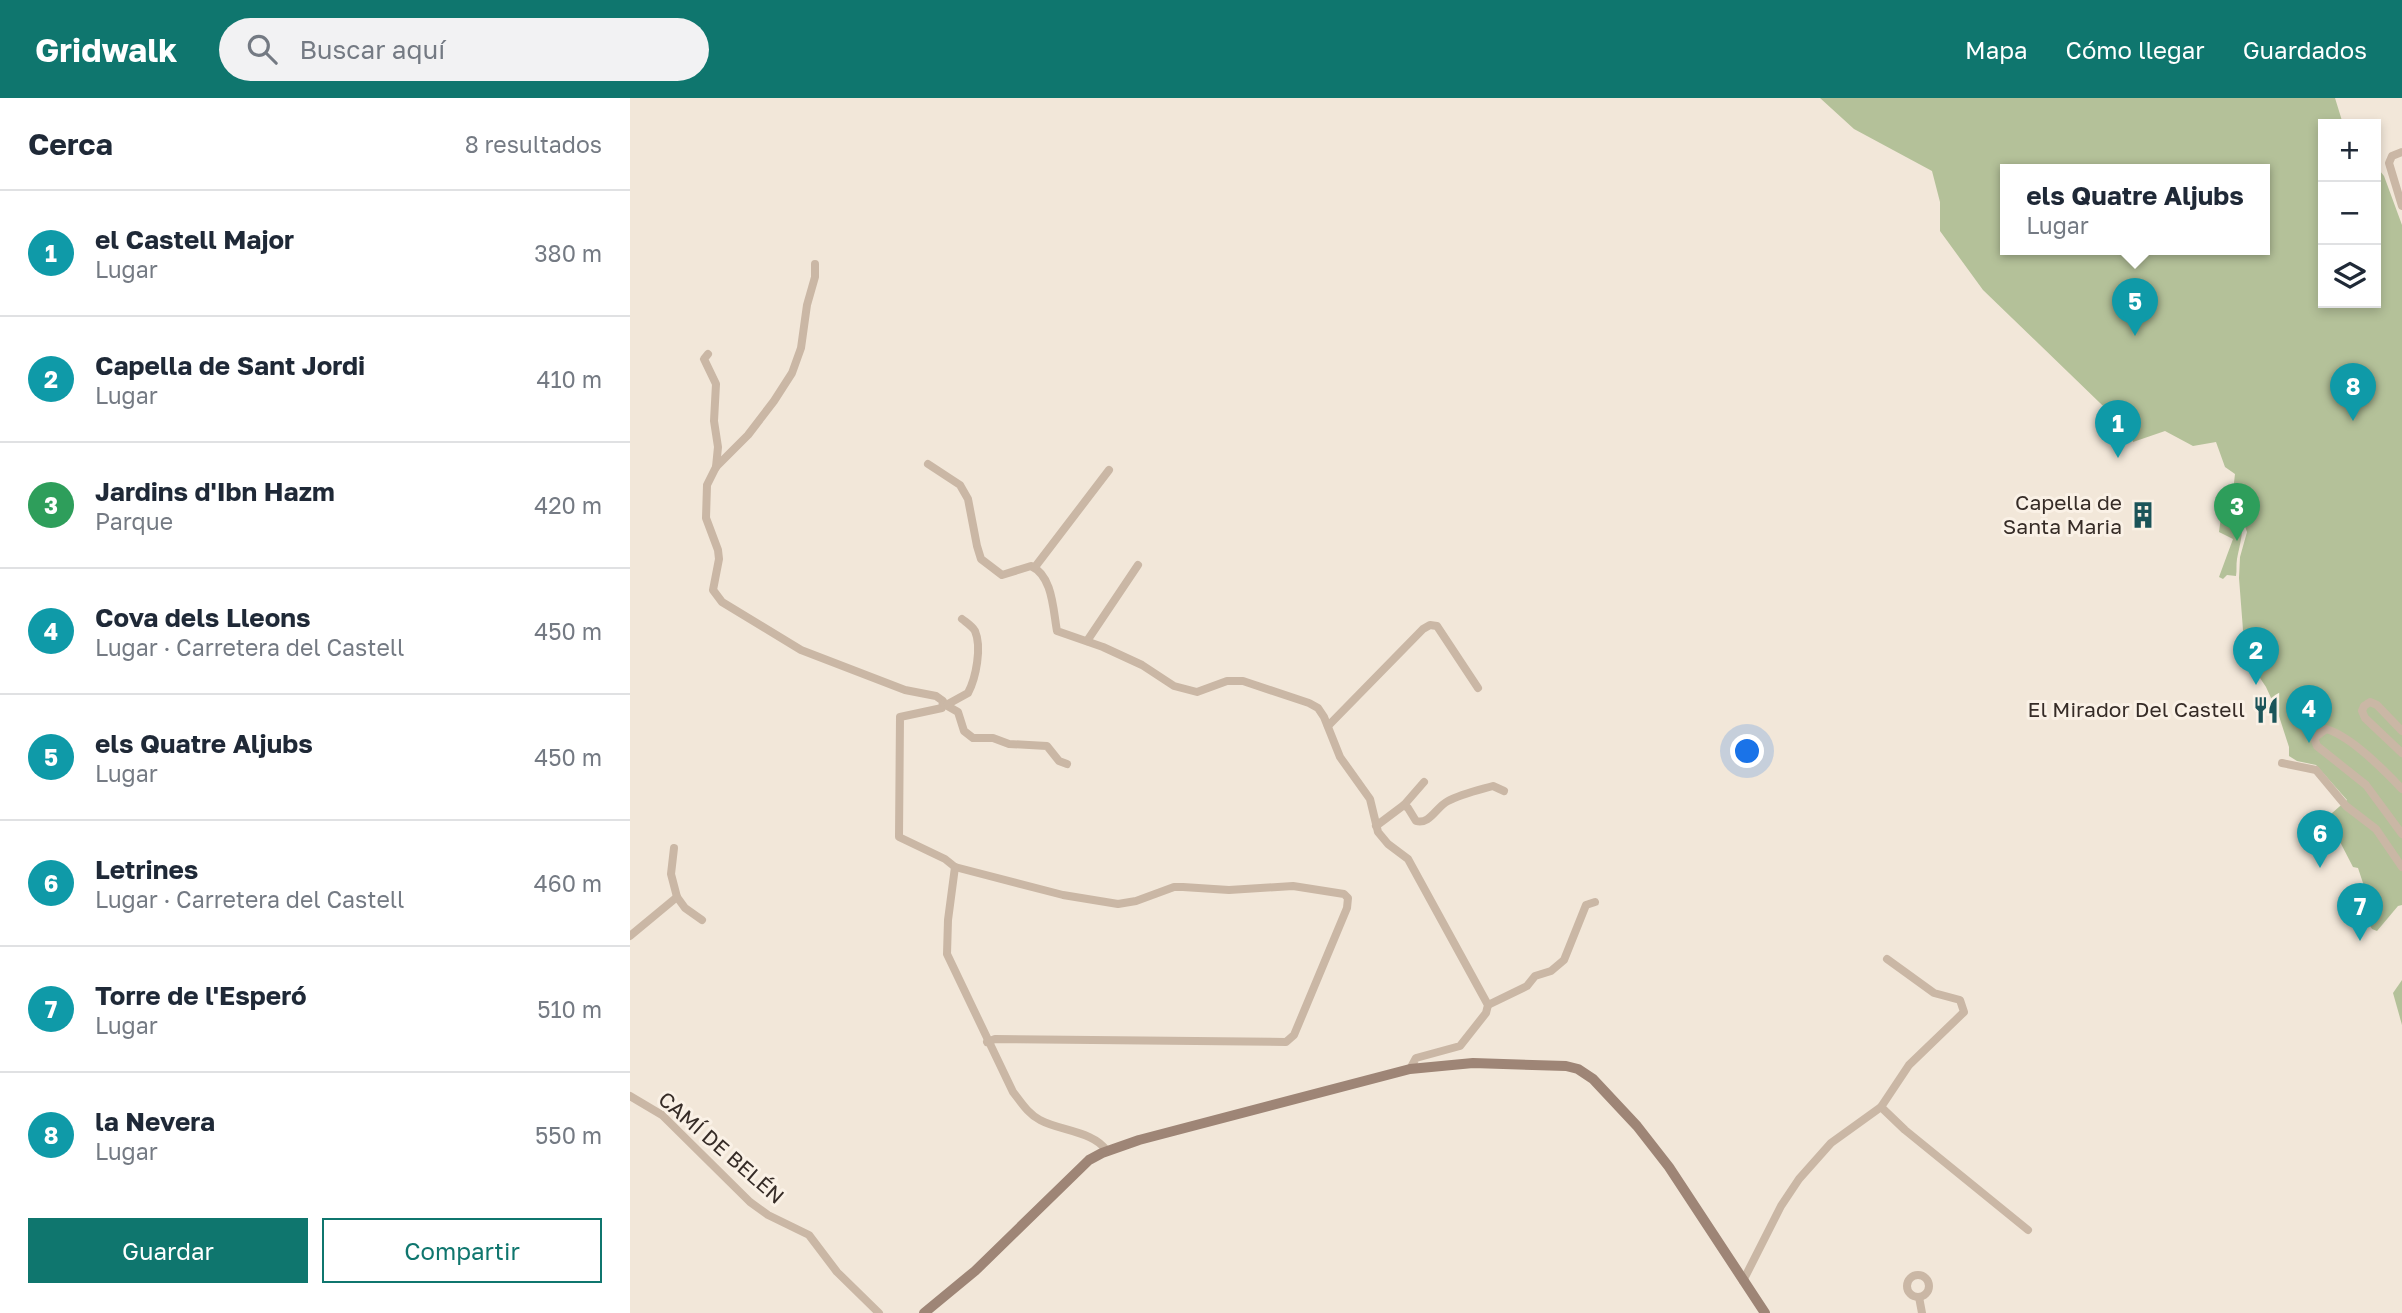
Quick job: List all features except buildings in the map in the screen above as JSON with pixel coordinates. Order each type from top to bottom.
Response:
[{"type":"main road","points":[[924,1313],[975,1270],[1090,1160],[1107,1151],[1163,1133],[1410,1069],[1473,1063],[1549,1064],[1578,1069],[1592,1079],[1637,1126],[1669,1167],[1765,1313]]},
{"type":"street","points":[[2402,152],[2392,156],[2389,163],[2402,206]]},
{"type":"street","points":[[815,264],[815,277],[807,305],[801,348],[792,373],[748,435],[716,467],[707,485],[705,508],[719,559],[713,590],[722,602],[801,650],[905,690],[936,696],[958,712],[964,731],[973,738],[993,738],[1009,744],[1047,746],[1059,761],[1067,764]]},
{"type":"street","points":[[708,354],[704,359],[705,363],[716,384],[716,467]]},
{"type":"street","points":[[928,464],[960,485],[968,499],[976,547],[981,559],[1002,575],[1035,567],[1109,470]]},
{"type":"street","points":[[1087,641],[1138,565]]},
{"type":"street","points":[[1035,567],[1050,590],[1057,631],[1142,665],[1174,686],[1197,692],[1227,681],[1243,681],[1318,708],[1340,757],[1370,799],[1378,831],[1388,844],[1408,859],[1488,1005],[1486,1013],[1460,1046],[1416,1058],[1410,1069]]},
{"type":"street","points":[[962,619],[974,629],[976,635],[975,674],[968,693],[942,708],[900,717],[899,837],[955,867],[1063,895],[1118,904],[1136,901],[1174,887],[1229,890],[1293,886],[1344,894],[1348,898],[1347,908],[1305,1011],[1294,1035],[1282,1043],[995,1039],[987,1042]]},
{"type":"street","points":[[1328,726],[1430,625],[1437,626],[1478,688]]},
{"type":"street","points":[[2402,731],[2377,705],[2370,702],[2364,706],[2365,718],[2402,753]]},
{"type":"street","points":[[2402,789],[2368,757],[2330,730],[2322,730],[2314,738],[2325,754],[2348,768],[2366,785],[2402,834]]},
{"type":"street","points":[[2282,762],[2316,770],[2346,806],[2376,829],[2402,867]]},
{"type":"street","points":[[1377,826],[1404,805],[1424,782]]},
{"type":"street","points":[[1404,805],[1416,821],[1421,823],[1448,801],[1493,786],[1504,791]]},
{"type":"street","points":[[674,848],[671,874],[677,897],[685,908],[702,920]]},
{"type":"street","points":[[955,867],[948,920],[947,954],[987,1042],[1013,1091],[1042,1122],[1097,1141],[1107,1151]]},
{"type":"street","points":[[630,936],[677,897]]},
{"type":"street","points":[[1488,1005],[1527,986],[1535,976],[1551,971],[1564,960],[1586,905],[1595,902]]},
{"type":"street","points":[[1743,1281],[1781,1206],[1799,1179],[1831,1143],[1881,1107],[1909,1065],[1964,1012],[1960,1000],[1934,993],[1886,959]]},
{"type":"street","name":"CAMÍ DE BELÉN","points":[[630,1096],[670,1122],[750,1202],[768,1215],[808,1235],[837,1272],[879,1313]]},
{"type":"street","points":[[1881,1107],[1905,1130],[2028,1230]]},
{"type":"street","points":[[1919,1297],[1922,1313]]},
{"type":"green space","points":[[1820,98],[2335,98],[2341,119],[2318,119],[2318,308],[2381,308],[2381,172],[2384,176],[2402,225],[2402,905],[2398,906],[2377,931],[2372,929],[2357,904],[2358,896],[2365,889],[2358,868],[2353,867],[2338,838],[2324,820],[2347,800],[2316,765],[2297,761],[2289,756],[2289,747],[2278,713],[2258,675],[2243,630],[2239,578],[2240,557],[2247,532],[2233,491],[2235,474],[2225,467],[2216,442],[2193,446],[2165,431],[2133,442],[2130,432],[1983,290],[1940,231],[1940,202],[1932,171],[1854,129]]},
{"type":"green space","points":[[2228,504],[2232,504],[2237,510],[2242,530],[2236,576],[2227,575],[2223,579],[2219,577],[2233,539],[2219,532],[2221,517]]},
{"type":"green space","points":[[2402,980],[2402,1025],[2393,993]]},
{"type":"place","name":"els Quatre Aljubs","points":[[2135,336]]},
{"type":"place","name":"la Nevera","points":[[2353,421]]},
{"type":"place","name":"el Castell Major","points":[[2118,458]]},
{"type":"place","name":"Capella de Santa Maria","points":[[2143,515]]},
{"type":"place","name":"Jardins d'Ibn Hazm","points":[[2237,541]]},
{"type":"place","name":"Capella de Sant Jordi","points":[[2256,685]]},
{"type":"place","name":"El Mirador Del Castell","points":[[2266,710]]},
{"type":"place","name":"Cova dels Lleons","points":[[2309,743]]},
{"type":"place","name":"Letrines","points":[[2320,868]]},
{"type":"place","name":"Torre de l'Esperó","points":[[2360,941]]}]
